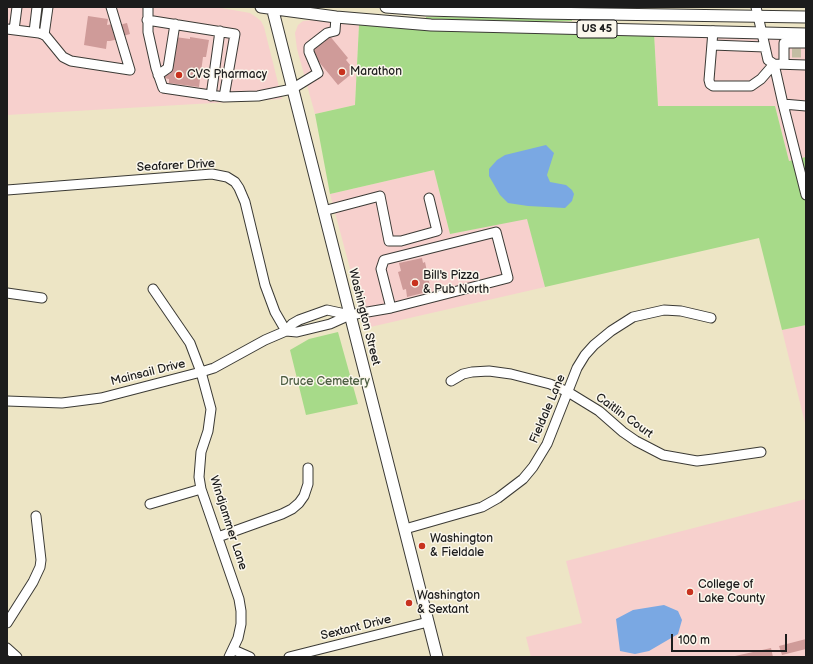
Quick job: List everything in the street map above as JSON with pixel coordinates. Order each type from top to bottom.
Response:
[{"type":"main road","name":"US 45","points":[[261,7],[336,17],[432,25],[806,34]]},
{"type":"main road","name":"US 45","points":[[386,7],[447,9],[757,11],[806,17]]},
{"type":"main road","name":"Washington Street","points":[[272,8],[437,657]]},
{"type":"street","points":[[17,7],[11,18],[10,30],[44,34],[56,46],[63,57],[71,61],[130,70],[112,7]]},
{"type":"street","points":[[34,32],[37,7]]},
{"type":"street","points":[[44,34],[48,7]]},
{"type":"street","points":[[148,7],[148,32],[158,75],[163,88],[224,97],[258,96],[292,89],[318,73],[309,52],[309,46],[326,33],[335,30],[336,17]]},
{"type":"street","points":[[757,11],[768,60],[774,64],[806,65]]},
{"type":"street","points":[[147,20],[235,34],[224,97]]},
{"type":"street","points":[[158,75],[168,68],[175,24]]},
{"type":"street","points":[[713,31],[709,80],[712,85],[748,86],[756,84],[774,64]]},
{"type":"street","points":[[211,96],[220,32]]},
{"type":"street","points":[[784,64],[788,53],[784,43],[806,43]]},
{"type":"street","points":[[712,45],[765,47]]},
{"type":"street","points":[[774,64],[806,195]]},
{"type":"street","points":[[784,104],[806,106]]},
{"type":"street","name":"Seafarer Drive","points":[[7,190],[212,174],[229,174],[239,188],[245,202],[265,285],[275,312],[286,331]]},
{"type":"street","points":[[323,211],[380,196],[389,240],[401,241],[436,231],[429,198]]},
{"type":"street","points":[[350,315],[391,308],[508,278],[496,232],[384,260],[381,268],[391,308]]},
{"type":"street","name":"Windjammer Lane","points":[[153,289],[181,329],[193,350],[201,372],[211,409],[208,431],[201,452],[199,477],[201,489],[235,585],[241,611],[241,624],[238,638],[231,653]]},
{"type":"street","points":[[7,293],[42,298]]},
{"type":"street","name":"Mainsail Drive","points":[[7,401],[62,403],[101,398],[201,372],[226,362],[265,340],[286,331],[292,324],[299,320],[327,310],[350,315]]},
{"type":"street","name":"Fieldale Lane","points":[[405,529],[482,507],[519,483],[533,467],[547,444],[578,368],[585,355],[594,345],[621,323],[664,310],[681,311],[711,318]]},
{"type":"street","name":"Mainsail Drive","points":[[286,331],[297,332],[310,329],[330,324],[350,315]]},
{"type":"street","name":"Caitlin Court","points":[[451,381],[463,374],[489,371],[511,374],[550,384],[568,392],[599,411],[636,441],[663,455],[697,461],[713,460],[761,452]]},
{"type":"street","points":[[218,537],[292,509],[304,496],[308,484],[308,468]]},
{"type":"street","points":[[150,504],[201,489]]},
{"type":"street","points":[[7,623],[33,582],[42,560],[36,516]]},
{"type":"street","name":"Sextant Drive","points":[[289,657],[428,622]]},
{"type":"street","points":[[7,648],[16,657]]},
{"type":"street","points":[[231,653],[250,657]]},
{"type":"shaded area","points":[[7,7],[216,7],[250,13],[261,21],[264,27],[282,99],[7,115]]},
{"type":"shaded area","points":[[312,20],[359,25],[355,105],[315,114],[297,49],[295,33],[298,25],[303,21]]},
{"type":"shaded area","points":[[654,33],[806,34],[806,157],[789,161],[775,106],[658,107]]},
{"type":"shaded area","points":[[434,170],[450,234],[527,218],[545,287],[366,328],[330,194]]},
{"type":"shaded area","points":[[806,325],[806,427],[782,330]]},
{"type":"shaded area","name":"College of Lake County","points":[[806,499],[806,657],[531,657],[526,637],[582,623],[566,561]]},
{"type":"green space","points":[[426,17],[572,18],[572,21],[532,22],[426,20]]},
{"type":"green space","points":[[359,25],[447,30],[654,33],[658,106],[775,106],[789,161],[806,157],[806,325],[782,330],[759,238],[545,287],[527,219],[450,234],[434,170],[330,194],[315,114],[355,105]]},
{"type":"green space","name":"Druce Cemetery","points":[[338,332],[358,404],[306,415],[290,350],[309,339]]},
{"type":"water","points":[[546,145],[554,153],[547,175],[550,182],[566,185],[572,190],[574,194],[572,201],[565,208],[528,206],[508,203],[500,195],[489,176],[489,169],[497,160],[505,155]]},
{"type":"water","points":[[664,605],[678,611],[682,620],[678,634],[649,651],[635,654],[620,651],[616,619],[633,610]]},
{"type":"building","points":[[88,16],[108,19],[107,25],[127,23],[130,34],[123,36],[123,38],[107,41],[106,49],[84,45]]},
{"type":"building","name":"Marathon","points":[[329,35],[348,58],[346,60],[355,71],[338,85],[310,51]]},
{"type":"building","name":"CVS Pharmacy","points":[[175,37],[190,39],[190,37],[209,40],[206,57],[203,57],[199,87],[169,83],[169,79],[164,78],[165,73],[170,74]]},
{"type":"building","name":"Bill's Pizza & Pub North","points":[[422,258],[423,263],[425,262],[431,291],[407,297],[406,289],[403,290],[398,272],[401,271],[399,263]]},
{"type":"building","points":[[806,639],[806,649],[782,655],[779,646]]},
{"type":"building","points":[[771,648],[773,657],[735,657],[735,656]]},
{"type":"tunnel","points":[[792,53],[806,53]]},
{"type":"place","name":"Marathon","points":[[342,72]]},
{"type":"place","name":"CVS Pharmacy","points":[[179,75]]},
{"type":"place","name":"Bill's Pizza & Pub North","points":[[415,283]]},
{"type":"place","name":"Washington & Fieldale","points":[[422,546]]},
{"type":"place","name":"College of Lake County","points":[[690,592]]},
{"type":"place","name":"Washington & Sextant","points":[[409,603]]}]
